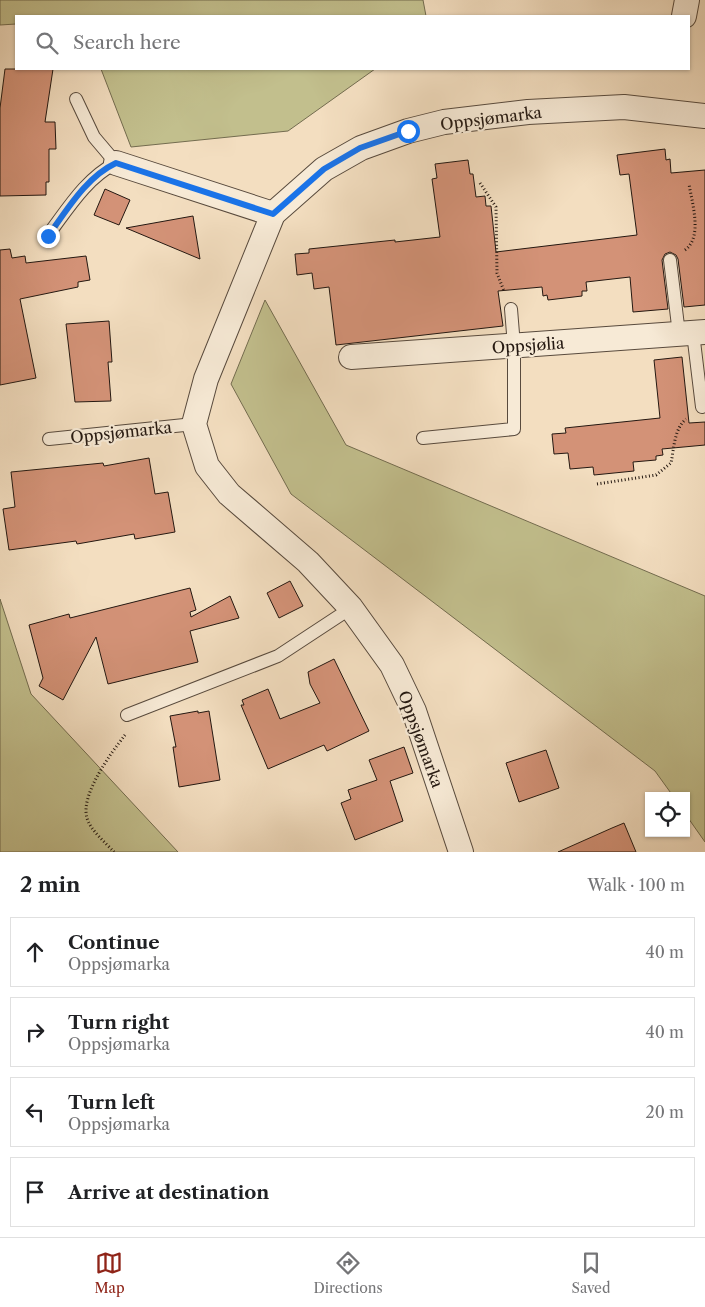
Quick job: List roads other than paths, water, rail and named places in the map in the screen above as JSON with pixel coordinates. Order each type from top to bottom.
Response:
[{"type":"street","points":[[684,15],[687,0]]},
{"type":"street","name":"Oppsjømarka","points":[[461,852],[414,711],[392,665],[351,608],[308,562],[229,494],[207,466],[194,424],[206,379],[273,214],[324,169],[360,148],[408,131],[444,122],[528,112],[624,107],[705,116]]},
{"type":"street","points":[[116,163],[273,214]]},
{"type":"street","name":"Oppsjølia","points":[[351,357],[692,333]]},
{"type":"lane","points":[[48,236],[83,189],[104,169],[116,163],[94,137],[76,100]]},
{"type":"lane","points":[[670,260],[692,333],[702,407]]},
{"type":"lane","points":[[423,438],[514,430],[514,346],[510,309]]},
{"type":"lane","name":"Oppsjømarka","points":[[48,439],[194,424]]},
{"type":"lane","points":[[127,715],[278,656],[351,608]]}]
